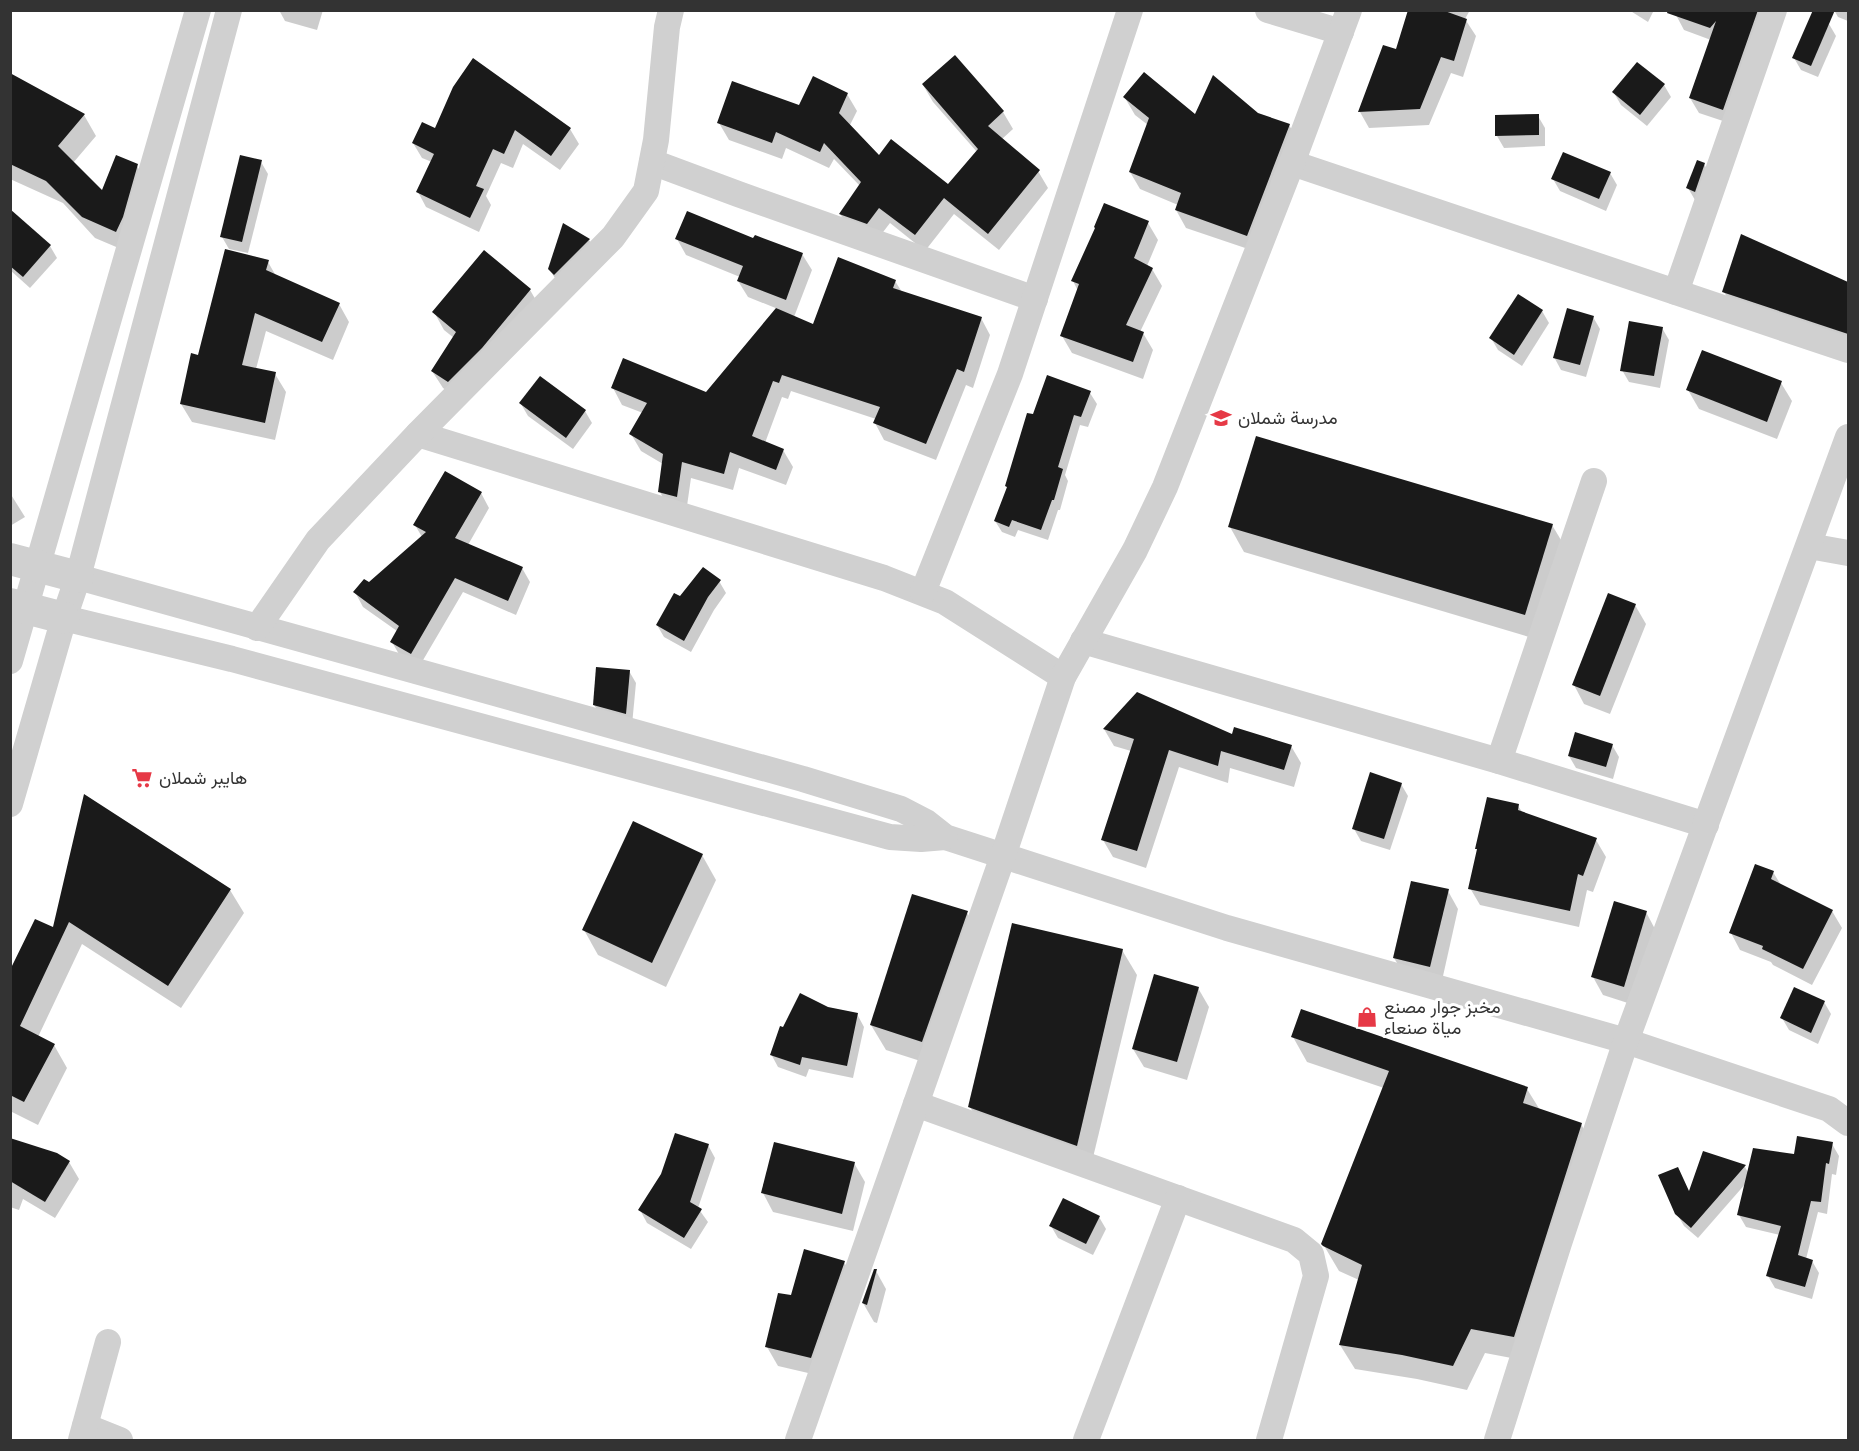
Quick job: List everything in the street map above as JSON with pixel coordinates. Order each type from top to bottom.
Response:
[{"type":"street","points":[[10,661],[24,562],[198,10]]},
{"type":"street","points":[[10,804],[78,577],[230,10]]},
{"type":"street","points":[[257,628],[318,540],[418,434],[613,237],[646,191],[656,140],[667,27],[671,10]]},
{"type":"street","points":[[922,592],[1010,374],[1130,10]]},
{"type":"street","points":[[798,1440],[1003,856],[1063,677],[1136,550],[1165,487],[1293,163],[1345,21],[1268,10]]},
{"type":"street","points":[[1676,292],[1774,10]]},
{"type":"street","points":[[652,162],[1035,299]]},
{"type":"street","points":[[1293,163],[1848,350]]},
{"type":"street","points":[[418,434],[873,574],[922,592],[945,602],[1063,677]]},
{"type":"street","points":[[1497,1440],[1626,1041],[1848,437]]},
{"type":"street","points":[[1499,761],[1594,481]]},
{"type":"street","points":[[1809,546],[1848,553]]},
{"type":"street","points":[[24,562],[803,779],[901,809],[926,822],[945,837],[1227,928],[1626,1041],[1829,1109],[1848,1123]]},
{"type":"street","points":[[18,606],[232,659],[869,832],[921,840],[945,837]]},
{"type":"street","points":[[1083,641],[1499,761],[1706,825]]},
{"type":"street","points":[[916,1104],[1294,1240],[1311,1254],[1316,1276],[1269,1440]]},
{"type":"street","points":[[1086,1440],[1178,1198]]},
{"type":"street","points":[[108,1342],[83,1433],[120,1440]]},
{"type":"building","points":[[1408,10],[1442,10],[1467,19],[1454,61],[1441,57],[1420,109],[1358,112],[1383,45],[1396,49]]},
{"type":"building","points":[[1668,10],[1758,10],[1723,110],[1689,98],[1716,21],[1710,28],[1667,13]]},
{"type":"building","points":[[1813,10],[1835,10],[1811,66],[1792,58]]},
{"type":"building","points":[[955,55],[1004,111],[988,126],[1040,170],[988,234],[944,198],[915,235],[879,208],[867,224],[839,214],[861,182],[824,143],[820,152],[776,132],[772,143],[717,123],[732,81],[799,105],[813,76],[848,93],[839,113],[879,155],[891,139],[948,184],[978,149],[922,84]]},
{"type":"building","points":[[473,58],[571,128],[551,156],[515,130],[504,154],[493,149],[476,186],[484,189],[470,218],[416,192],[434,154],[412,143],[422,122],[435,128],[453,87]]},
{"type":"building","points":[[1637,62],[1665,84],[1640,115],[1612,92]]},
{"type":"building","points":[[1144,72],[1195,114],[1213,75],[1258,113],[1290,124],[1247,236],[1175,210],[1181,193],[1129,172],[1149,118],[1123,97]]},
{"type":"building","points":[[10,73],[85,114],[58,146],[102,190],[116,155],[138,164],[123,217],[116,232],[82,217],[46,181],[10,164]]},
{"type":"building","points":[[1539,114],[1539,135],[1495,136],[1495,115]]},
{"type":"building","points":[[1563,152],[1611,172],[1599,199],[1551,179]]},
{"type":"building","points":[[240,155],[262,160],[242,242],[220,237]]},
{"type":"building","points":[[1697,160],[1705,163],[1695,192],[1686,188]]},
{"type":"building","points":[[1104,203],[1149,221],[1134,258],[1153,268],[1126,325],[1144,332],[1133,362],[1060,336],[1079,284],[1071,281]]},
{"type":"building","points":[[10,209],[51,245],[23,277],[10,266]]},
{"type":"building","points":[[687,211],[753,238],[755,235],[803,253],[786,300],[737,281],[743,266],[675,239]]},
{"type":"building","points":[[563,223],[590,239],[554,275],[548,269]]},
{"type":"building","points":[[1741,234],[1848,282],[1848,334],[1722,292]]},
{"type":"building","points":[[225,249],[269,260],[266,270],[340,303],[322,342],[255,313],[242,365],[276,372],[265,423],[180,404],[191,353],[198,355]]},
{"type":"building","points":[[484,250],[531,289],[482,348],[448,382],[431,371],[456,332],[432,312]]},
{"type":"building","points":[[838,257],[896,280],[893,288],[982,317],[964,372],[957,369],[926,444],[873,423],[880,407],[782,375],[779,383],[773,381],[752,436],[784,449],[776,470],[730,452],[724,474],[682,462],[677,497],[658,492],[663,454],[629,434],[647,403],[611,388],[623,358],[706,392],[776,308],[813,324]]},
{"type":"building","points":[[1518,294],[1543,310],[1514,355],[1489,338]]},
{"type":"building","points":[[1567,308],[1594,316],[1580,365],[1553,358]]},
{"type":"building","points":[[1629,321],[1663,327],[1654,376],[1620,371]]},
{"type":"building","points":[[1702,350],[1782,381],[1767,422],[1686,390]]},
{"type":"building","points":[[1047,375],[1091,391],[1081,417],[1074,415],[1058,467],[1063,469],[1054,500],[1052,500],[1041,530],[1012,520],[1009,527],[994,521],[1007,487],[1005,486],[1027,413],[1033,414]]},
{"type":"building","points":[[540,376],[586,410],[566,438],[519,403]]},
{"type":"building","points":[[1256,436],[1553,524],[1525,615],[1228,527]]},
{"type":"building","points":[[445,471],[482,492],[455,538],[523,567],[508,601],[455,578],[411,654],[390,642],[399,626],[353,592],[364,579],[369,582],[426,532],[413,525]]},
{"type":"building","points":[[703,567],[721,580],[708,597],[684,641],[656,625],[674,593],[680,596]]},
{"type":"building","points":[[1608,593],[1636,604],[1600,696],[1572,685]]},
{"type":"building","points":[[596,667],[630,670],[626,714],[593,705]]},
{"type":"building","points":[[1137,692],[1232,734],[1234,727],[1292,745],[1284,770],[1221,751],[1218,766],[1169,750],[1137,851],[1101,840],[1134,739],[1103,729]]},
{"type":"building","points":[[1575,732],[1613,744],[1606,767],[1568,756]]},
{"type":"building","points":[[1370,772],[1402,783],[1384,839],[1352,829]]},
{"type":"building","points":[[84,794],[231,889],[168,986],[69,922],[20,1026],[55,1044],[24,1102],[10,1095],[10,970],[35,919],[53,927]]},
{"type":"building","points":[[1487,797],[1519,804],[1518,810],[1597,838],[1583,876],[1578,874],[1570,911],[1468,889]]},
{"type":"building","points":[[633,821],[703,854],[652,963],[582,930]]},
{"type":"building","points":[[1755,864],[1774,871],[1771,879],[1833,910],[1803,969],[1762,949],[1763,946],[1729,933]]},
{"type":"building","points":[[1411,881],[1449,889],[1430,967],[1393,958]]},
{"type":"building","points":[[912,894],[968,911],[922,1042],[870,1025]]},
{"type":"building","points":[[1614,901],[1647,911],[1624,987],[1591,977]]},
{"type":"building","points":[[1012,923],[1123,949],[1077,1146],[968,1107]]},
{"type":"building","points":[[1154,974],[1199,987],[1177,1062],[1132,1049]]},
{"type":"building","points":[[1794,987],[1825,1001],[1811,1033],[1780,1018]]},
{"type":"building","points":[[800,993],[828,1007],[858,1013],[847,1066],[802,1057],[800,1065],[770,1055],[780,1026],[783,1027]]},
{"type":"building","points":[[1301,1009],[1528,1087],[1523,1103],[1582,1123],[1514,1337],[1471,1329],[1453,1366],[1339,1345],[1362,1265],[1321,1244],[1389,1071],[1291,1037]]},
{"type":"building","points":[[675,1133],[709,1144],[690,1202],[702,1209],[684,1238],[638,1210],[661,1174]]},
{"type":"building","points":[[1797,1136],[1833,1142],[1829,1164],[1826,1163],[1821,1202],[1811,1201],[1798,1255],[1813,1260],[1805,1287],[1766,1276],[1781,1226],[1737,1215],[1753,1148],[1794,1154]]},
{"type":"building","points":[[10,1138],[57,1153],[70,1161],[45,1202],[10,1181]]},
{"type":"building","points":[[774,1142],[855,1162],[842,1214],[761,1193]]},
{"type":"building","points":[[1703,1151],[1746,1165],[1691,1228],[1675,1214],[1658,1175],[1678,1167],[1689,1191]]},
{"type":"building","points":[[1063,1198],[1100,1216],[1086,1244],[1049,1226]]},
{"type":"building","points":[[804,1249],[845,1261],[811,1358],[765,1347],[778,1293],[791,1295]]},
{"type":"building","points":[[874,1269],[877,1269],[867,1305],[862,1303]]},
{"type":"place","name":"مدرسة شملان","points":[[1221,418]]},
{"type":"place","name":"هايبر شملان","points":[[142,778]]},
{"type":"place","name":"مخبز جوار مصنع مياة صنعاء","points":[[1367,1017]]}]
